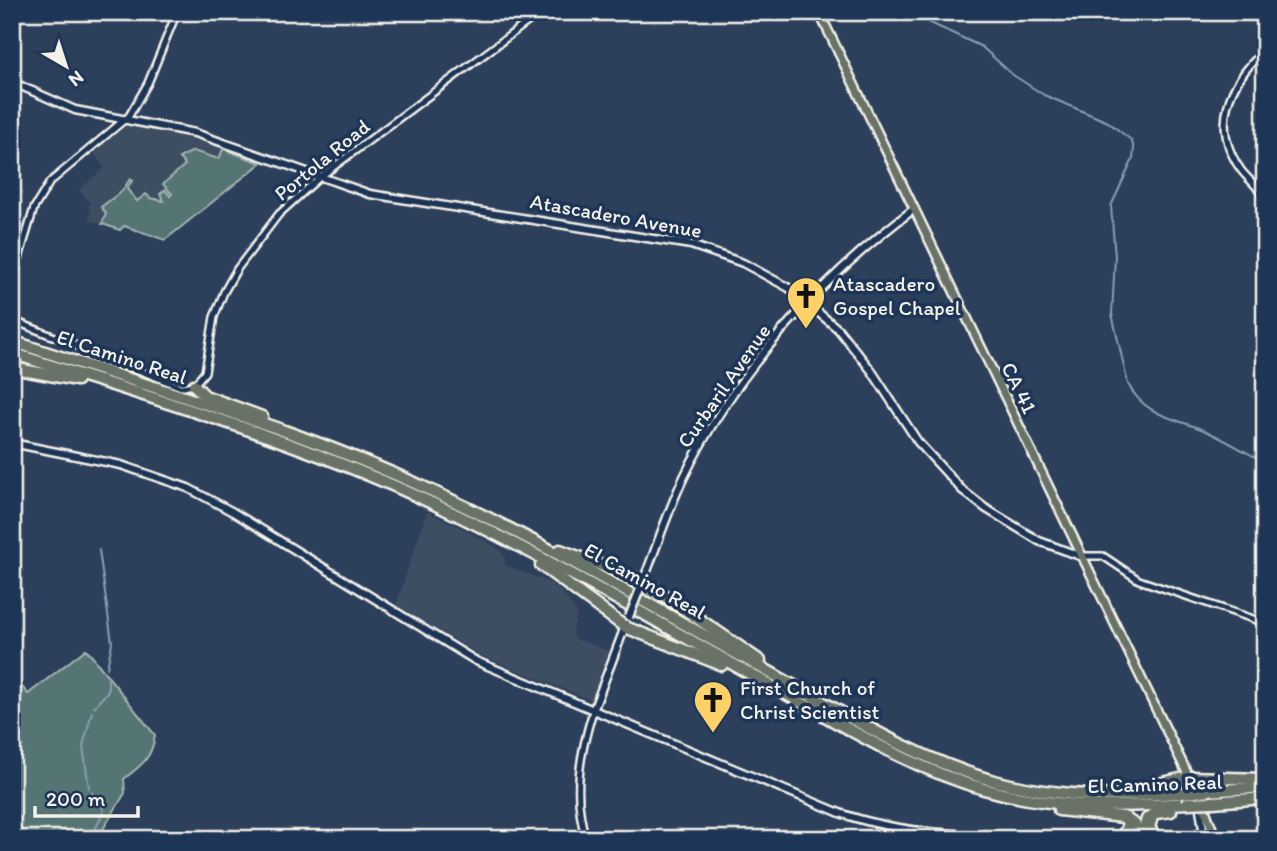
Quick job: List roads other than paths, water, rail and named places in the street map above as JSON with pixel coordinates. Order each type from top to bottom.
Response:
[{"type":"highway","name":"El Camino Real","points":[[12,341],[310,440],[419,485],[536,543],[904,746],[956,768],[1027,788],[1088,796],[1265,787]]},
{"type":"highway","name":"El Camino Real","points":[[12,353],[350,467],[488,530],[920,766],[982,788],[1022,798],[1099,807],[1194,806],[1265,798]]},
{"type":"highway","points":[[12,368],[50,374],[149,398]]},
{"type":"highway","points":[[194,386],[205,396],[310,440]]},
{"type":"highway","points":[[488,530],[627,622],[780,691]]},
{"type":"highway","points":[[536,543],[641,585],[809,695]]},
{"type":"highway","points":[[1088,796],[1135,790],[1189,777],[1265,779]]},
{"type":"highway","points":[[1022,798],[1064,811],[1126,818],[1135,825],[1139,839]]},
{"type":"highway","points":[[1139,839],[1144,823],[1153,815],[1194,806]]},
{"type":"highway","points":[[1153,815],[1149,827],[1156,839]]},
{"type":"highway","points":[[1122,837],[1128,827],[1126,818]]},
{"type":"main road","name":"CA 41","points":[[819,12],[1080,556],[1206,809],[1216,839]]},
{"type":"main road","name":"Atascadero Avenue","points":[[12,82],[57,104],[195,134],[382,197],[691,245],[767,274],[808,302],[856,349],[918,442],[962,490],[1030,536],[1058,551],[1080,556]]},
{"type":"main road","name":"Curbaril Avenue","points":[[593,711],[610,660],[679,490],[702,445],[751,371],[808,302],[866,246],[914,209]]},
{"type":"main road","points":[[12,443],[121,464],[188,488],[245,519],[467,656],[838,813],[886,827],[956,836],[1060,833],[1139,839]]},
{"type":"main road","name":"CA 41","points":[[1189,777],[1194,806],[1208,818]]},
{"type":"main road","points":[[1194,806],[1203,829],[1195,839]]},
{"type":"street","points":[[12,282],[40,194],[50,181],[124,120],[148,83],[177,12]]},
{"type":"street","name":"Portola Road","points":[[194,386],[205,372],[214,317],[230,281],[279,214],[320,177],[541,12]]},
{"type":"street","points":[[1265,50],[1239,79],[1224,114],[1231,153],[1245,175],[1261,192],[1265,206]]},
{"type":"street","points":[[12,320],[181,387],[194,386]]},
{"type":"street","name":"Atascadero Avenue","points":[[1080,556],[1103,556],[1139,580],[1265,623]]},
{"type":"street","name":"Curbaril Avenue","points":[[586,839],[580,809],[578,775],[593,711]]},
{"type":"waterway","points":[[907,12],[982,47],[1013,75],[1044,95],[1108,122],[1131,140],[1134,148],[1133,159],[1111,206],[1115,257],[1112,314],[1128,384],[1135,395],[1152,410],[1206,431],[1265,462]]},
{"type":"waterway","points":[[99,550],[112,643],[107,668]]},
{"type":"waterway","points":[[94,707],[108,691],[108,675]]},
{"type":"waterway","points":[[89,788],[83,746],[92,712]]},
{"type":"waterway","points":[[91,839],[104,810],[92,792]]},
{"type":"place","name":"Atascadero Gospel Chapel","points":[[806,330]]},
{"type":"place","name":"First Church of Christ Scientist","points":[[713,734]]}]
